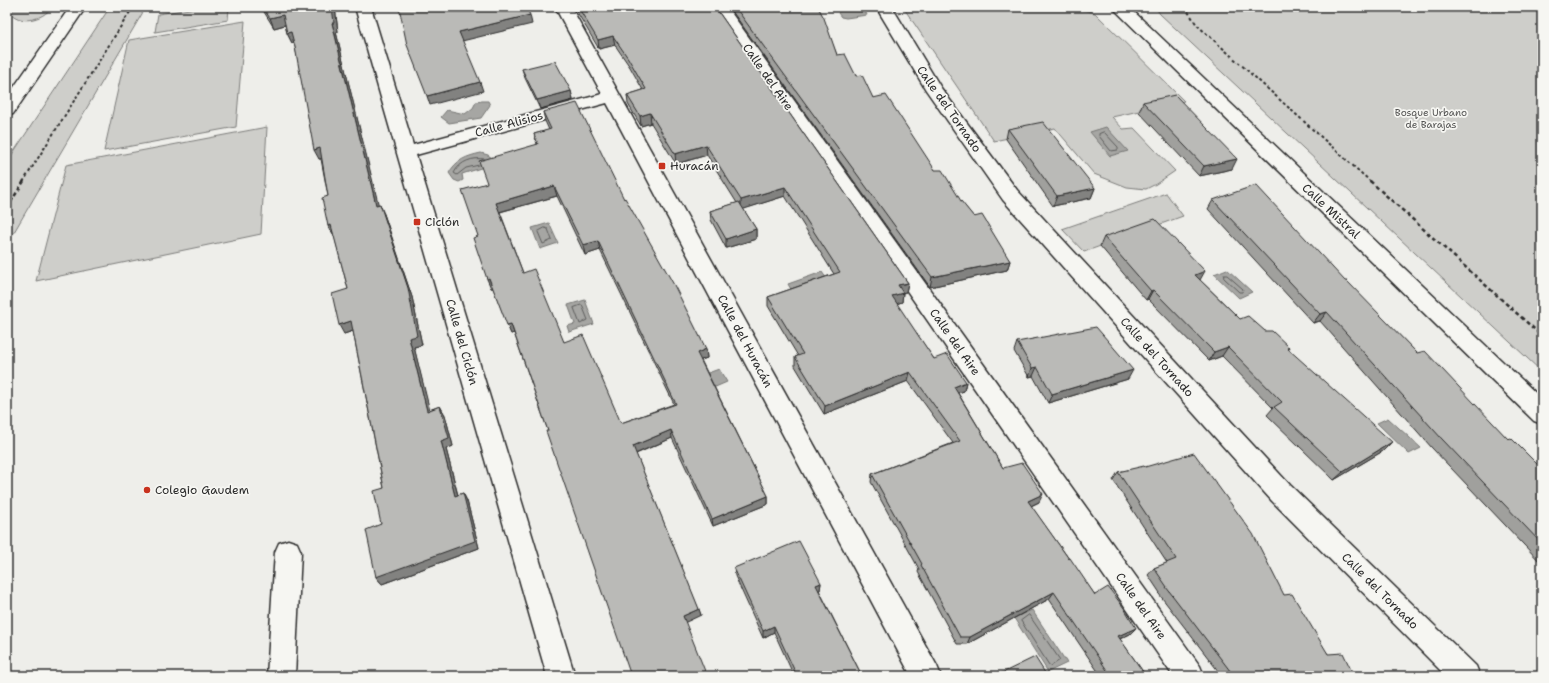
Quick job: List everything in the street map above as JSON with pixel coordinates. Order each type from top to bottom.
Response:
[{"type":"street","points":[[7,110],[78,7]]},
{"type":"street","name":"Calle del Ciclón","points":[[363,7],[407,152],[560,676]]},
{"type":"street","name":"Calle del Huracán","points":[[562,7],[652,169],[927,676]]},
{"type":"street","name":"Calle del Aire","points":[[719,7],[1190,676]]},
{"type":"street","name":"Calle del Tornado","points":[[884,7],[934,90],[1010,195],[1281,494],[1466,676]]},
{"type":"street","name":"Calle Mistral","points":[[1120,7],[1206,92],[1371,248],[1542,414]]},
{"type":"street","name":"Calle Alisios","points":[[407,152],[611,97]]},
{"type":"street","points":[[281,676],[288,552]]},
{"type":"path","points":[[7,208],[133,7]]},
{"type":"path","points":[[1186,7],[1197,25],[1542,336]]},
{"type":"path","points":[[7,29],[11,32],[7,34]]},
{"type":"green space","points":[[11,7],[52,7],[48,12],[37,18],[25,20],[13,16],[9,11]]},
{"type":"green space","points":[[110,7],[146,7],[7,244],[7,162]]},
{"type":"green space","points":[[202,7],[229,7],[228,20],[155,32],[158,14]]},
{"type":"green space","points":[[903,7],[1072,7],[1095,13],[1184,101],[1112,117],[1123,129],[1134,128],[1175,171],[1146,189],[1127,187],[1094,174],[1055,128],[994,141]]},
{"type":"green space","name":"Bosque Urbano de Barajas","points":[[1155,7],[1542,7],[1542,372],[1160,14]]},
{"type":"green space","points":[[245,21],[236,127],[104,151],[129,40]]},
{"type":"green space","points":[[267,127],[261,234],[36,281],[66,165]]},
{"type":"green space","points":[[1166,193],[1183,216],[1084,252],[1062,229]]},
{"type":"water","points":[[863,7],[867,15],[846,18],[841,17],[838,13],[841,9]]},
{"type":"water","points":[[488,101],[490,105],[481,118],[449,123],[441,117],[447,110],[465,114],[473,108],[476,102]]},
{"type":"water","points":[[1106,127],[1128,151],[1110,156],[1090,132]]},
{"type":"water","points":[[481,153],[492,158],[484,167],[462,174],[463,180],[459,182],[454,180],[449,173],[455,165],[467,157]]},
{"type":"water","points":[[549,223],[558,243],[540,249],[532,228]]},
{"type":"water","points":[[1227,269],[1252,292],[1239,298],[1214,274]]},
{"type":"water","points":[[822,272],[832,287],[793,293],[788,284]]},
{"type":"water","points":[[585,300],[594,324],[569,332],[567,326],[575,324],[568,305]]},
{"type":"water","points":[[719,369],[727,382],[685,400],[678,384]]},
{"type":"water","points":[[1388,418],[1421,448],[1409,454],[1377,423]]},
{"type":"water","points":[[1032,610],[1067,663],[1048,672],[1014,618]]},
{"type":"building","points":[[262,7],[332,7],[334,23],[332,23],[376,205],[380,204],[408,288],[417,336],[409,338],[427,411],[440,406],[449,438],[441,441],[455,496],[463,493],[475,541],[376,577],[366,530],[381,524],[374,491],[384,488],[351,321],[339,325],[332,294],[348,289],[331,225],[328,226],[322,198],[328,196],[320,148],[314,150],[291,32],[287,33],[283,15],[270,18]]},
{"type":"building","points":[[399,7],[526,7],[530,15],[459,32],[480,82],[427,96],[407,45]]},
{"type":"building","points":[[578,7],[715,7],[908,283],[898,285],[903,293],[892,296],[934,359],[947,354],[966,382],[954,387],[1003,468],[1022,463],[1043,494],[1028,501],[1095,595],[1108,587],[1124,608],[1136,628],[1118,636],[1146,676],[1111,676],[1054,592],[970,637],[960,637],[921,565],[922,564],[872,474],[960,441],[910,372],[825,406],[795,357],[803,354],[768,297],[840,272],[785,187],[741,200],[706,145],[675,154],[650,113],[640,116],[627,95],[646,89],[628,58],[613,36],[598,40]]},
{"type":"building","points":[[735,7],[818,7],[824,18],[837,55],[845,54],[856,76],[862,75],[873,98],[886,95],[935,170],[942,170],[961,201],[974,217],[982,215],[1010,261],[932,277]]},
{"type":"building","points":[[555,61],[571,91],[537,100],[522,69]]},
{"type":"building","points":[[1175,95],[1237,159],[1204,166],[1143,102]]},
{"type":"building","points":[[577,103],[624,199],[625,198],[674,285],[706,349],[697,353],[768,496],[712,519],[671,430],[633,446],[699,609],[683,616],[707,676],[631,676],[546,431],[548,431],[511,324],[507,325],[489,278],[487,279],[473,238],[478,236],[462,190],[487,183],[479,161],[538,144],[534,134],[551,129],[543,112]],"holes":[[[554,186],[583,245],[598,241],[676,404],[621,423],[583,335],[564,342],[534,269],[523,273],[496,203]]]},
{"type":"building","points":[[1043,122],[1095,188],[1057,196],[1008,129]]},
{"type":"building","points":[[1256,185],[1345,281],[1347,281],[1417,353],[1425,351],[1508,439],[1511,438],[1542,469],[1542,544],[1442,439],[1327,312],[1320,314],[1213,200]]},
{"type":"building","points":[[739,202],[756,229],[726,239],[710,211]]},
{"type":"building","points":[[1155,219],[1205,271],[1195,275],[1240,319],[1248,316],[1265,331],[1272,331],[1289,347],[1287,348],[1392,442],[1343,472],[1274,407],[1282,402],[1228,347],[1214,352],[1153,290],[1151,291],[1104,237]]},
{"type":"building","points":[[1096,327],[1133,370],[1052,394],[1037,367],[1032,368],[1017,342]]},
{"type":"building","points":[[1194,453],[1253,534],[1284,595],[1292,594],[1328,654],[1343,653],[1354,676],[1234,676],[1166,587],[1154,568],[1176,559],[1118,472],[1145,467]]},
{"type":"building","points":[[799,541],[821,583],[816,585],[862,676],[797,676],[774,626],[763,631],[734,568]]},
{"type":"building","points":[[1035,657],[1047,676],[996,676]]},
{"type":"place","name":"Huracán","points":[[662,166]]},
{"type":"place","name":"Ciclón","points":[[417,222]]},
{"type":"place","name":"Colegio Gaudem","points":[[147,490]]}]
